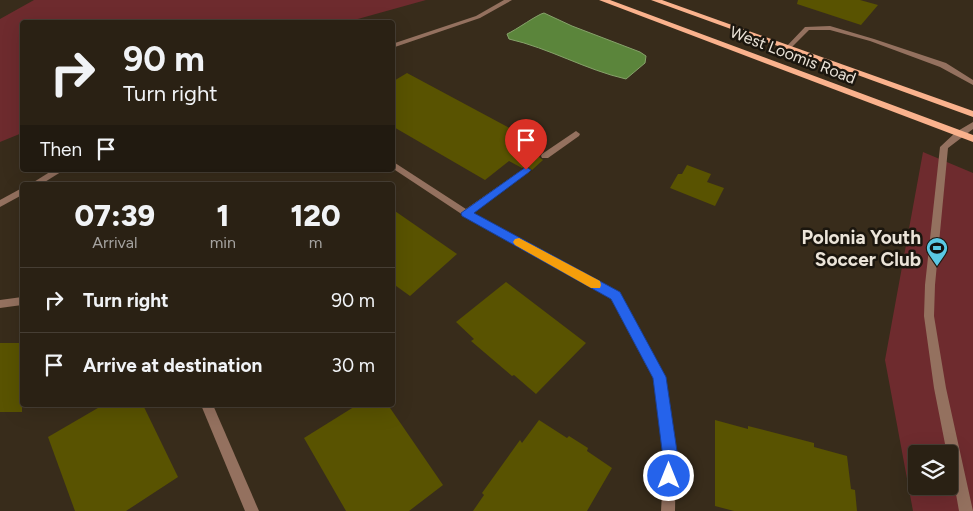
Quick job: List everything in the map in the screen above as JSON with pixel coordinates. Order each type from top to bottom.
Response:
[{"type":"main road","name":"West Loomis Road","points":[[603,0],[973,139]]},
{"type":"main road","name":"West Loomis Road","points":[[655,0],[973,114]]},
{"type":"street","points":[[395,45],[478,17],[509,0]]},
{"type":"street","points":[[788,48],[807,28],[830,28],[872,40],[943,66],[973,83]]},
{"type":"street","points":[[966,511],[940,388],[929,316],[930,285],[944,147],[973,125]]},
{"type":"street","points":[[545,156],[576,134]]},
{"type":"street","points":[[395,166],[466,213],[615,296],[660,377],[670,458],[668,511]]},
{"type":"street","points":[[466,213],[526,170]]},
{"type":"street","points":[[38,182],[56,172]]},
{"type":"street","points":[[0,204],[20,192]]},
{"type":"street","points":[[0,304],[20,301]]},
{"type":"street","points":[[208,407],[252,511]]},
{"type":"shaded area","points":[[34,0],[426,0],[354,20],[20,20],[20,134],[0,142],[0,19]]},
{"type":"shaded area","points":[[544,13],[572,26],[640,52],[646,56],[645,63],[626,79],[509,39],[507,34]]},
{"type":"shaded area","name":"Polonia Youth Soccer Club","points":[[923,152],[973,173],[973,511],[913,511],[910,495],[958,495],[958,445],[908,445],[908,484],[885,360]]},
{"type":"building","points":[[798,0],[860,0],[878,5],[861,25],[797,4]]},
{"type":"building","points":[[407,73],[534,141],[528,146],[540,153],[539,157],[543,160],[532,170],[527,166],[522,168],[509,161],[485,180],[395,128],[395,80]]},
{"type":"building","points":[[687,165],[711,174],[707,182],[724,188],[715,206],[670,188],[678,174],[682,174]]},
{"type":"building","points":[[395,211],[457,254],[410,296],[395,285]]},
{"type":"building","points":[[506,282],[586,343],[536,394],[471,341],[474,339],[456,322]]},
{"type":"building","points":[[0,343],[20,343],[20,407],[22,407],[22,412],[0,412]]},
{"type":"building","points":[[100,407],[144,407],[178,477],[126,511],[75,511],[48,437]]},
{"type":"building","points":[[354,407],[389,407],[443,485],[409,511],[346,511],[304,438]]},
{"type":"building","points":[[539,420],[567,438],[569,436],[588,448],[587,451],[612,468],[587,511],[473,511],[484,495],[482,493],[520,440],[522,443]]},
{"type":"building","points":[[715,420],[748,429],[748,426],[814,443],[814,447],[847,456],[851,489],[855,490],[857,511],[734,511],[715,506]]},
{"type":"slow traffic","points":[[519,242],[595,285]]},
{"type":"place","name":"Polonia Youth Soccer Club","points":[[937,267]]},
{"type":"route","points":[[526,170],[466,213],[615,296],[660,377],[670,458],[669,476]]}]
